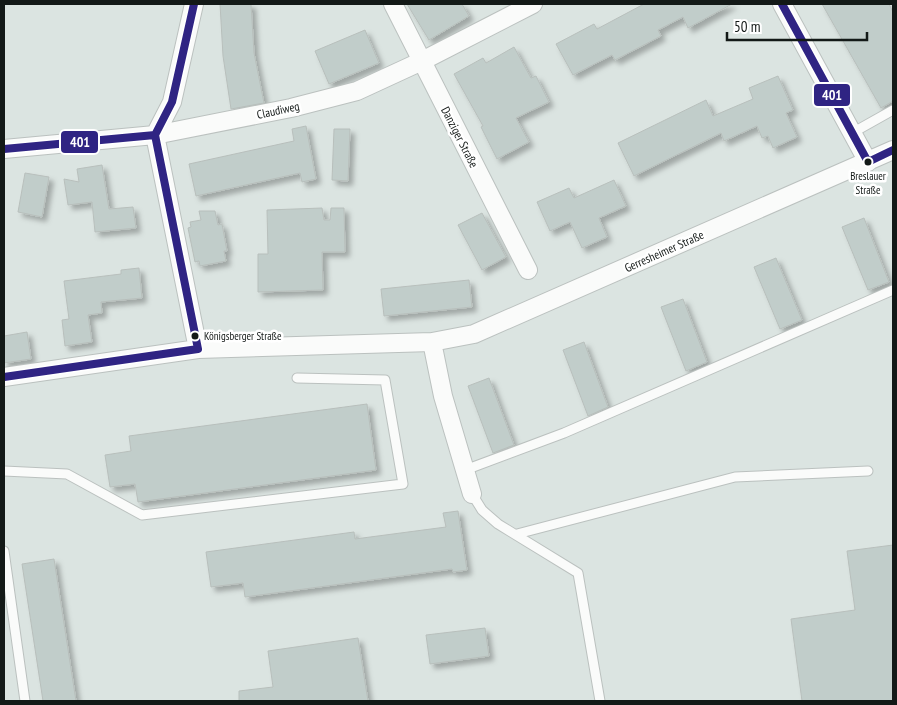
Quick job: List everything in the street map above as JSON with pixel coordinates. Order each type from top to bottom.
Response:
[{"type":"street","points":[[194,4],[172,102],[155,135],[198,349]]},
{"type":"street","name":"Danziger Straße","points":[[393,4],[528,270]]},
{"type":"street","name":"Claudiweg","points":[[4,149],[155,135],[291,108],[357,91],[422,61],[533,4]]},
{"type":"street","points":[[782,4],[868,162]]},
{"type":"street","name":"Gerresheimer Straße","points":[[4,377],[198,349],[432,342],[474,334],[893,150]]},
{"type":"street","points":[[432,342],[443,396],[472,494]]},
{"type":"lane","points":[[852,133],[893,110]]},
{"type":"lane","points":[[465,470],[581,426],[893,290]]},
{"type":"lane","points":[[4,471],[68,474],[142,515],[403,484],[385,380],[296,378]]},
{"type":"lane","points":[[517,534],[735,478],[868,471]]},
{"type":"lane","points":[[472,494],[482,510],[498,524],[578,573],[600,701]]},
{"type":"lane","points":[[4,551],[26,701]]},
{"type":"building","points":[[220,4],[251,4],[254,53],[264,103],[231,109],[223,56]]},
{"type":"building","points":[[407,4],[462,4],[469,16],[429,40]]},
{"type":"building","points":[[644,4],[732,4],[688,28],[683,17],[658,30],[661,36],[615,60],[612,55],[573,75],[556,44],[594,24],[597,29]]},
{"type":"building","points":[[822,4],[889,4],[893,12],[893,101],[881,108]]},
{"type":"building","points":[[365,30],[379,63],[329,84],[315,51]]},
{"type":"building","points":[[514,47],[531,78],[536,76],[549,102],[516,118],[529,142],[497,159],[481,127],[483,126],[454,74],[483,58],[486,63]]},
{"type":"building","points":[[778,76],[793,110],[786,113],[797,137],[773,148],[768,136],[762,138],[757,126],[724,141],[721,133],[634,176],[618,143],[706,100],[713,116],[753,99],[749,88]]},
{"type":"building","points":[[306,126],[316,179],[302,182],[300,173],[196,196],[189,164],[294,141],[292,129]]},
{"type":"building","points":[[334,129],[350,129],[348,181],[332,180]]},
{"type":"building","points":[[102,165],[109,209],[133,207],[136,228],[95,232],[92,202],[68,205],[64,179],[79,182],[77,169]]},
{"type":"building","points":[[25,173],[49,177],[42,217],[18,212]]},
{"type":"building","points":[[614,180],[626,206],[599,218],[607,237],[582,248],[570,222],[550,231],[537,202],[569,188],[574,198]]},
{"type":"building","points":[[322,208],[324,220],[330,220],[331,208],[344,208],[345,252],[322,252],[323,290],[258,292],[258,254],[268,254],[267,210]]},
{"type":"building","points":[[199,211],[215,211],[218,225],[222,224],[227,251],[224,251],[226,261],[200,266],[199,261],[195,262],[188,228],[191,227],[190,222],[201,220]]},
{"type":"building","points":[[482,213],[506,257],[482,270],[458,225]]},
{"type":"building","points":[[864,218],[889,282],[868,290],[842,227]]},
{"type":"building","points":[[776,258],[802,320],[780,329],[754,267]]},
{"type":"building","points":[[139,268],[142,298],[101,302],[102,313],[88,315],[92,342],[65,346],[62,320],[69,319],[64,281],[121,274],[121,270]]},
{"type":"building","points":[[469,280],[472,307],[384,316],[381,289]]},
{"type":"building","points":[[683,299],[707,362],[686,371],[661,307]]},
{"type":"building","points":[[27,332],[31,359],[4,363],[4,336]]},
{"type":"building","points":[[584,342],[608,407],[588,416],[563,350]]},
{"type":"building","points":[[489,378],[514,445],[493,453],[468,386]]},
{"type":"building","points":[[367,404],[376,470],[138,502],[135,484],[110,487],[105,455],[131,451],[129,436]]},
{"type":"building","points":[[458,511],[467,570],[453,572],[452,569],[245,597],[243,583],[211,587],[206,552],[354,532],[355,539],[446,527],[443,513]]},
{"type":"building","points":[[893,545],[893,701],[802,701],[791,619],[855,610],[847,551]]},
{"type":"building","points":[[54,559],[76,701],[43,701],[22,564]]},
{"type":"building","points":[[485,628],[489,656],[430,664],[426,635]]},
{"type":"building","points":[[358,638],[368,701],[239,701],[239,691],[273,687],[268,651]]},
{"type":"transit line","name":"401","points":[[4,377],[198,349],[155,135],[172,102],[194,4]]},
{"type":"transit line","name":"401","points":[[782,4],[868,162],[893,150]]},
{"type":"transit line","name":"401","points":[[4,149],[155,135]]},
{"type":"place","name":"Breslauer Straße","points":[[868,162]]},
{"type":"place","name":"Königsberger Straße","points":[[195,336]]}]
